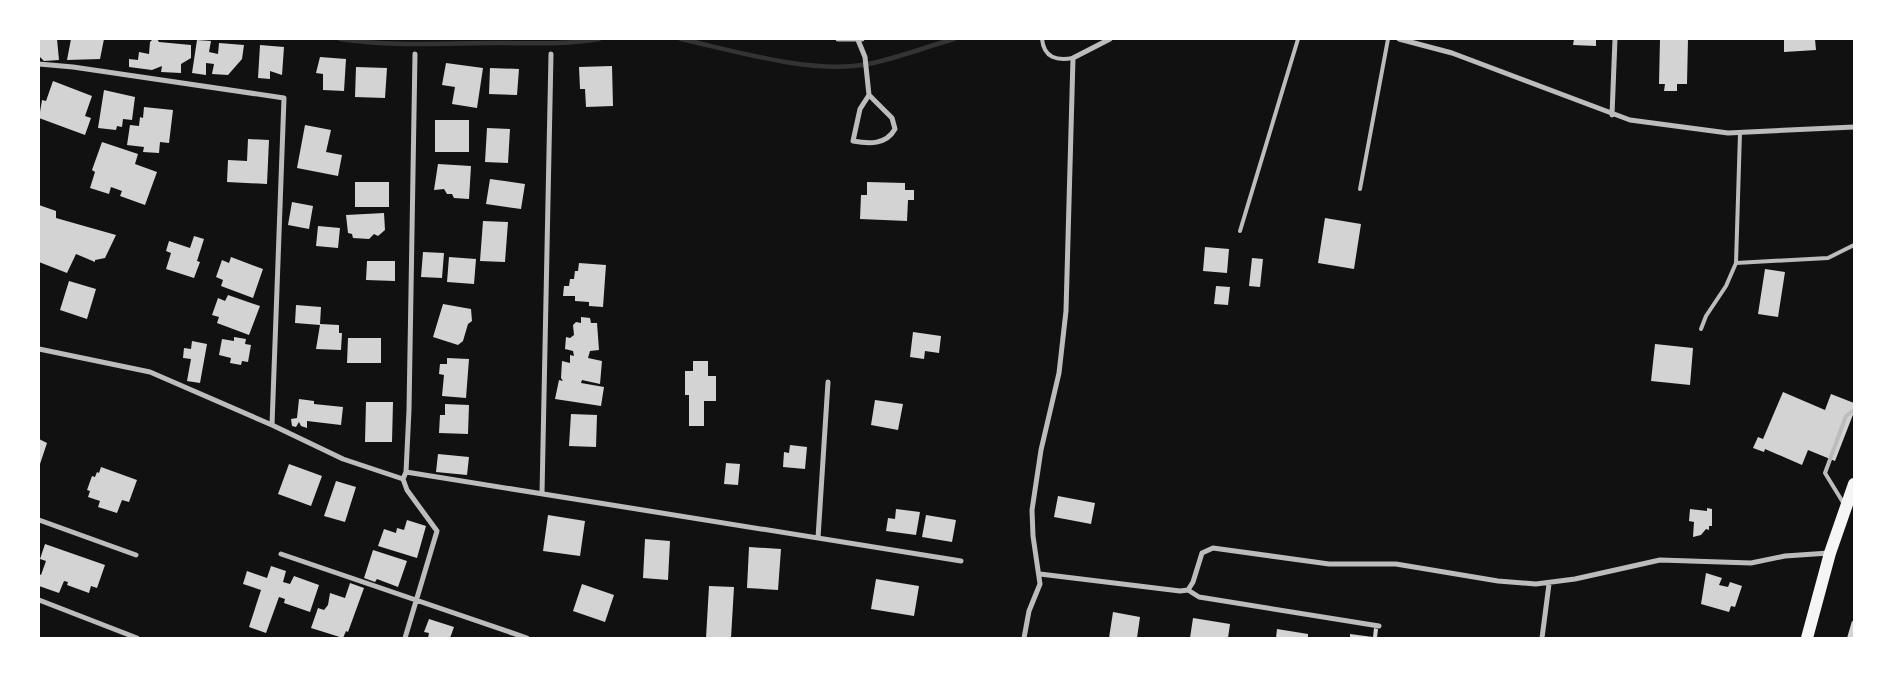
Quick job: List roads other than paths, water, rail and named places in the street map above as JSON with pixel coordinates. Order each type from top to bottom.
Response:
[{"type":"main road","points":[[1807,638],[1830,553],[1854,484]]},
{"type":"street","points":[[838,39],[860,40],[868,74],[869,95],[860,110],[853,141],[875,143],[884,140],[895,128],[892,118],[869,95]]},
{"type":"street","points":[[1024,638],[1029,611],[1040,584],[1033,536],[1032,510],[1041,450],[1058,373],[1066,311],[1073,58],[1110,39]]},
{"type":"street","points":[[1399,39],[1452,53],[1612,115],[1630,120],[1689,129],[1740,133],[1854,127]]},
{"type":"street","points":[[1612,115],[1615,39]]},
{"type":"street","points":[[405,638],[437,531],[407,490],[403,479],[406,472],[409,410],[415,54]]},
{"type":"street","points":[[542,494],[551,54]]},
{"type":"street","points":[[39,64],[73,67],[284,98],[272,425]]},
{"type":"street","points":[[39,349],[150,372],[272,425],[343,459],[403,479]]},
{"type":"street","points":[[818,538],[828,382]]},
{"type":"street","points":[[406,472],[961,561]]},
{"type":"street","points":[[39,520],[136,555]]},
{"type":"street","points":[[1188,590],[1193,582],[1202,552],[1213,548],[1328,564],[1396,564],[1498,581],[1549,584],[1660,560],[1751,563],[1785,556],[1830,553]]},
{"type":"street","points":[[281,554],[416,602],[527,638]]},
{"type":"street","points":[[1040,574],[1188,590],[1199,597],[1379,626]]},
{"type":"street","points":[[1542,638],[1549,584]]},
{"type":"street","points":[[39,600],[138,638]]},
{"type":"lane","points":[[1042,39],[1042,46],[1049,56],[1061,60],[1073,58]]},
{"type":"lane","points":[[1240,231],[1298,39]]},
{"type":"lane","points":[[1360,190],[1388,39]]},
{"type":"lane","points":[[1701,329],[1706,316],[1726,286],[1736,263],[1740,133]]},
{"type":"lane","points":[[1736,263],[1828,258],[1854,245]]},
{"type":"lane","points":[[1845,508],[1825,474],[1846,416],[1854,410]]},
{"type":"waterway","points":[[340,39],[418,44],[560,43],[599,39]]},
{"type":"waterway","points":[[681,39],[748,55],[795,63],[841,67],[884,60],[954,39]]}]
